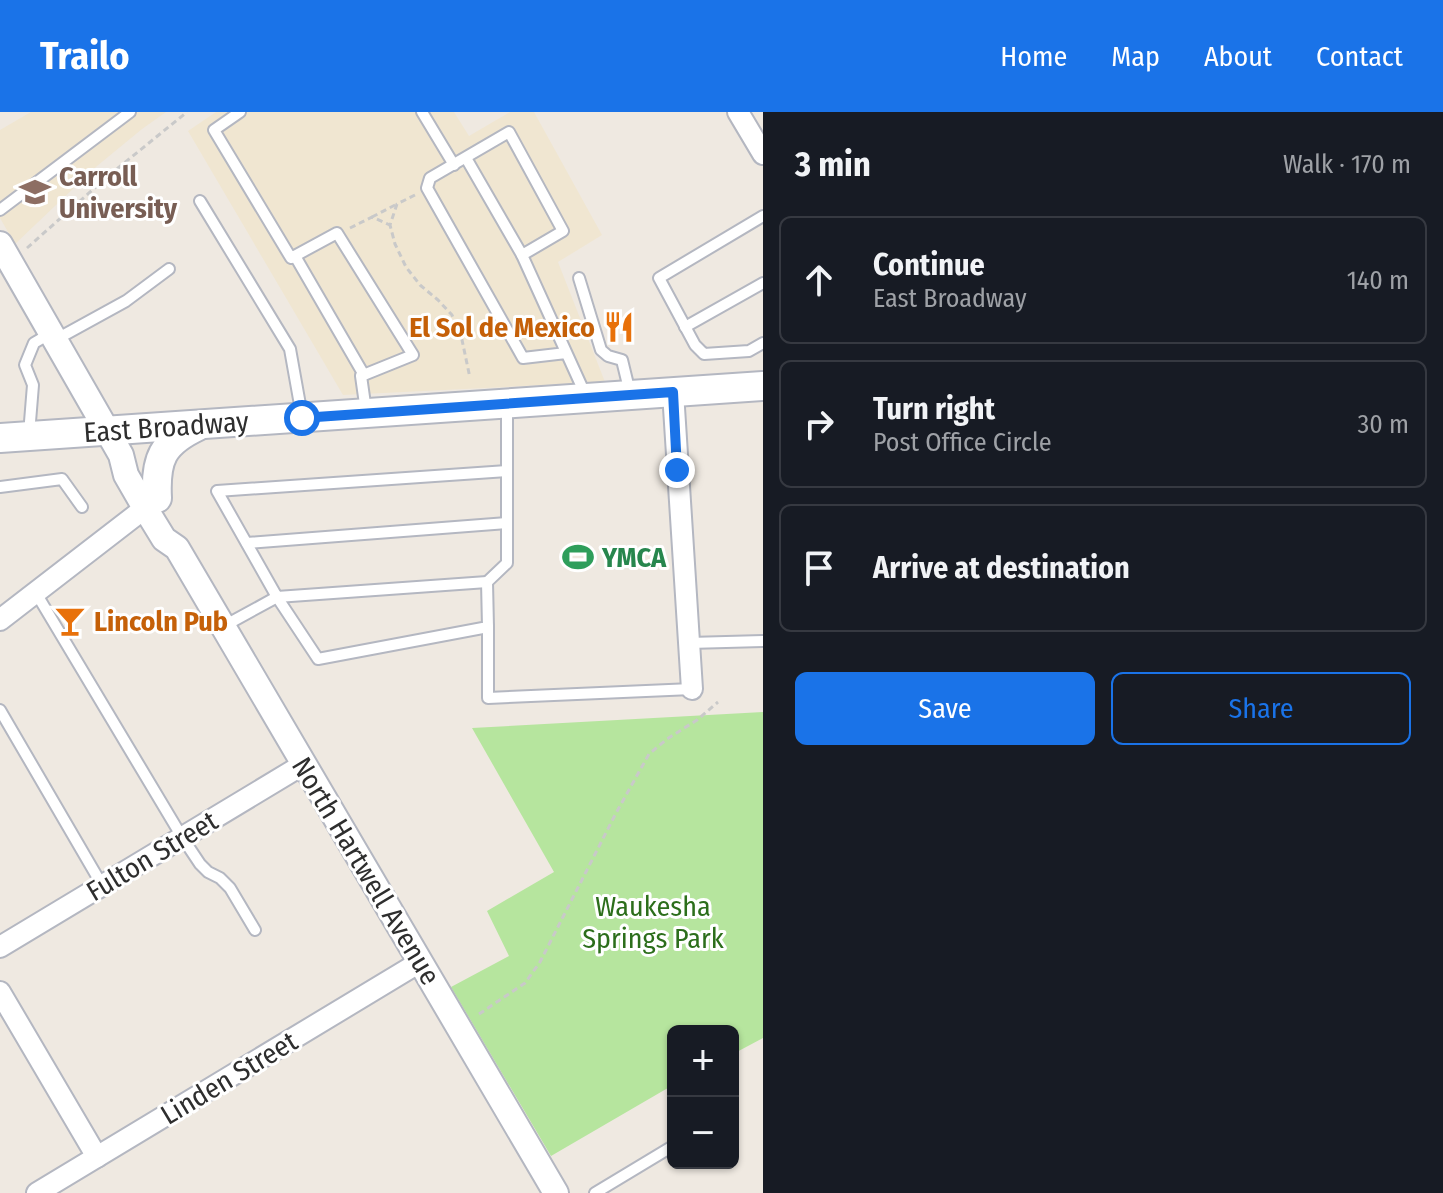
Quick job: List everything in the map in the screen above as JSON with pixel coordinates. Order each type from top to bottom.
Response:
[{"type":"main road","name":"East Broadway","points":[[0,438],[29,436],[114,443],[203,424],[763,386]]},
{"type":"main road","points":[[151,503],[165,448],[184,433],[203,424]]},
{"type":"street","points":[[738,112],[763,154]]},
{"type":"street","name":"North Hartwell Avenue","points":[[12,247],[53,337],[114,443],[140,468],[151,503],[177,531],[177,548],[556,1193]]},
{"type":"street","points":[[673,392],[692,689]]},
{"type":"street","points":[[1,617],[151,503]]},
{"type":"street","name":"Fulton Street","points":[[0,947],[304,764]]},
{"type":"street","name":"Linden Street","points":[[37,1193],[420,962]]},
{"type":"street","points":[[0,992],[97,1157]]},
{"type":"lane","points":[[0,210],[130,112]]},
{"type":"lane","points":[[240,112],[214,130],[364,375]]},
{"type":"lane","points":[[422,112],[454,165]]},
{"type":"lane","points":[[522,255],[563,231],[509,132],[430,178],[427,188],[523,358],[566,353]]},
{"type":"lane","points":[[466,158],[522,255],[587,398]]},
{"type":"lane","points":[[200,201],[290,349],[302,418]]},
{"type":"lane","points":[[763,216],[659,278],[695,345],[704,354],[749,351],[763,343]]},
{"type":"lane","points":[[293,257],[337,233],[413,355],[361,376],[367,413]]},
{"type":"lane","points":[[29,436],[33,385],[25,365],[34,343],[53,337],[126,301],[169,269]]},
{"type":"lane","points":[[579,278],[601,350],[608,356],[622,360],[630,395]]},
{"type":"lane","points":[[685,327],[763,283]]},
{"type":"lane","points":[[223,627],[277,597],[487,582],[507,563],[507,404]]},
{"type":"lane","points":[[488,627],[318,659],[277,597],[217,491],[507,471]]},
{"type":"lane","points":[[0,487],[62,479],[82,507]]},
{"type":"lane","points":[[247,543],[507,523]]},
{"type":"lane","points":[[487,582],[488,698],[692,689]]},
{"type":"lane","points":[[36,593],[182,837],[200,864],[230,888],[255,930]]},
{"type":"lane","points":[[689,643],[763,641]]},
{"type":"lane","points":[[0,710],[102,885]]},
{"type":"lane","points":[[595,1193],[667,1150]]},
{"type":"path","points":[[12,247],[107,177],[187,112]]},
{"type":"path","points":[[337,233],[415,194],[417,185]]},
{"type":"path","points":[[397,204],[390,225],[406,267],[452,315],[461,335],[470,378]]},
{"type":"path","points":[[372,217],[390,225]]},
{"type":"path","points":[[479,1014],[525,983],[540,962],[649,754],[718,702]]},
{"type":"shaded area","name":"Carroll University","points":[[31,112],[166,112],[97,166],[15,244],[0,218],[0,130]]},
{"type":"shaded area","points":[[216,112],[454,112],[469,136],[510,112],[534,112],[602,235],[558,262],[605,382],[343,395],[188,131]]},
{"type":"green space","name":"Waukesha Springs Park","points":[[763,712],[763,1038],[739,1051],[739,1025],[667,1025],[667,1088],[551,1156],[451,987],[509,956],[487,911],[554,872],[472,728]]},
{"type":"place","name":"Carroll University","points":[[35,192]]},
{"type":"place","name":"El Sol de Mexico","points":[[619,327]]},
{"type":"place","name":"YMCA","points":[[578,557]]},
{"type":"place","name":"Lincoln Pub","points":[[70,621]]},
{"type":"route","points":[[302,418],[673,392],[677,470]]}]
